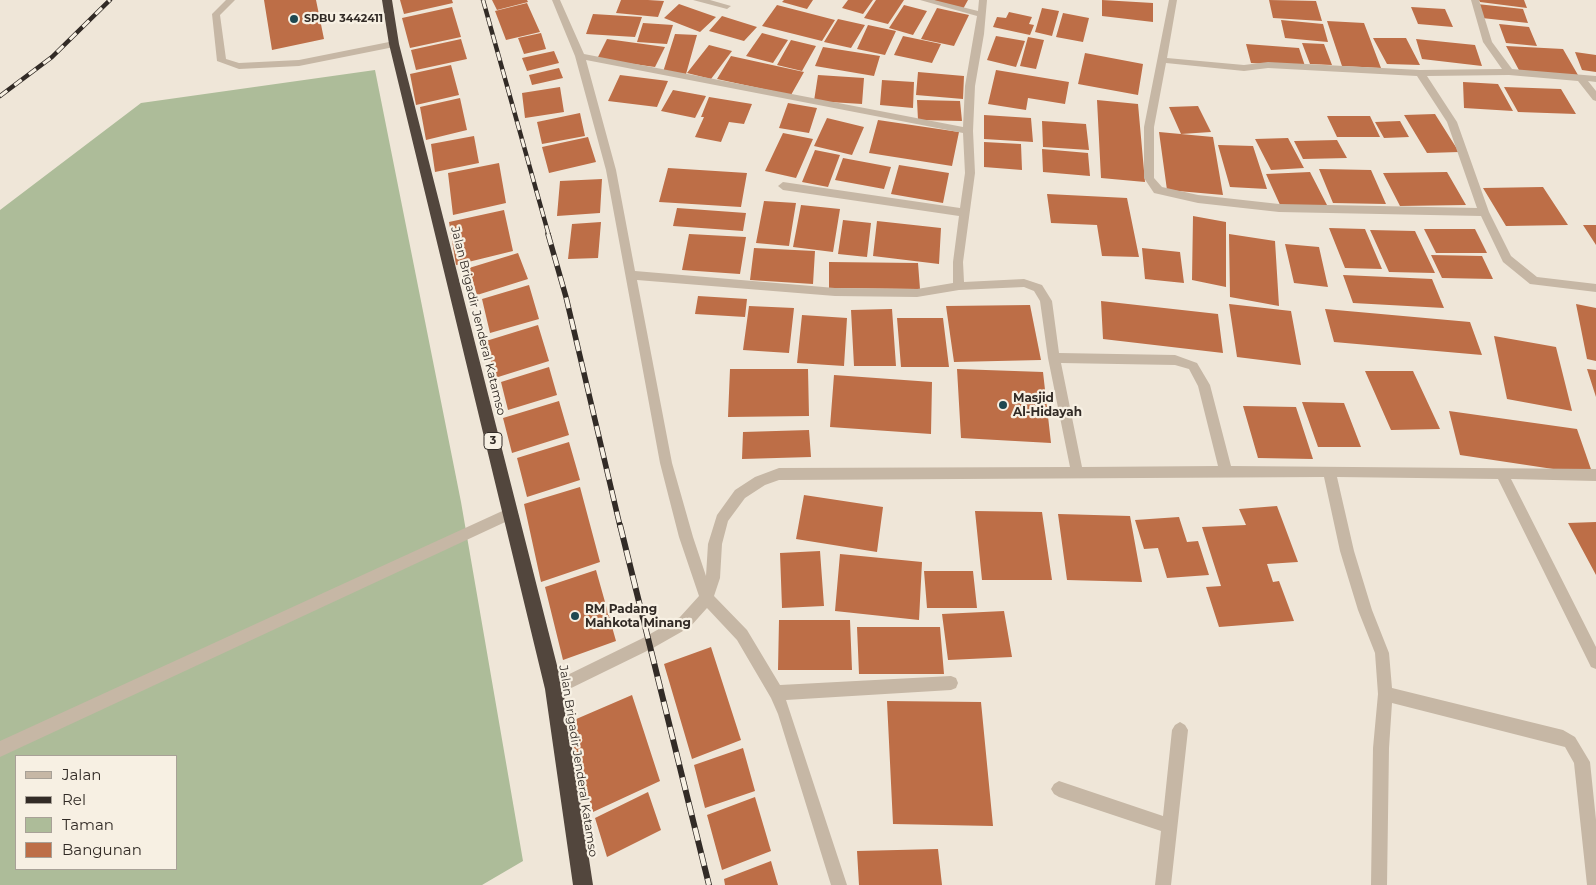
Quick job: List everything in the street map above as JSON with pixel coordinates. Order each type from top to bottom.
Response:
[{"type":"highway","name":"Jalan Brigadir Jenderal Katamso","points":[[387,0],[394,44],[554,689],[583,885]]},
{"type":"street","points":[[231,0],[216,14],[222,61],[239,66],[299,63],[394,44]]},
{"type":"street","points":[[556,0],[580,56],[611,170],[666,463],[686,537],[707,598],[742,635],[776,693],[785,714],[839,885]]},
{"type":"street","points":[[697,0],[727,6]]},
{"type":"street","points":[[924,0],[982,15]]},
{"type":"street","points":[[959,286],[958,262],[970,173],[968,131],[970,86],[983,0]]},
{"type":"street","points":[[1173,0],[1150,127],[1149,178],[1158,190],[1198,199],[1278,208],[1484,212]]},
{"type":"street","points":[[1475,0],[1488,42],[1510,72]]},
{"type":"street","points":[[580,56],[968,131]]},
{"type":"street","points":[[1162,60],[1244,68],[1268,64],[1420,73],[1510,72],[1596,79]]},
{"type":"street","points":[[1420,73],[1452,122],[1484,212],[1507,259],[1534,281],[1596,288]]},
{"type":"street","points":[[1582,78],[1596,98]]},
{"type":"street","points":[[783,186],[965,213]]},
{"type":"street","points":[[631,275],[835,292],[917,293],[959,286],[1024,283],[1038,288],[1046,301],[1054,358],[1078,471]]},
{"type":"street","points":[[1054,358],[1175,360],[1193,366],[1204,386],[1226,471]]},
{"type":"street","points":[[554,689],[648,643],[685,622],[707,598],[713,578],[715,544],[722,519],[740,494],[760,481],[779,474],[1329,471],[1596,475]]},
{"type":"street","points":[[1329,471],[1347,551],[1365,610],[1382,653],[1385,694],[1380,748],[1379,885]]},
{"type":"street","points":[[1501,473],[1596,662]]},
{"type":"street","points":[[0,748],[511,513]]},
{"type":"street","points":[[776,693],[951,683]]},
{"type":"street","points":[[1385,694],[1563,738],[1570,742],[1580,755],[1582,762],[1594,853],[1595,885]]},
{"type":"street","points":[[1163,885],[1180,730]]},
{"type":"street","points":[[1059,789],[1170,826]]},
{"type":"green space","points":[[375,70],[461,502],[523,861],[482,885],[0,885],[0,210],[141,103]]},
{"type":"building","name":"SPBU 3442411","points":[[264,0],[316,0],[324,39],[272,50]]},
{"type":"building","points":[[400,0],[452,0],[453,3],[404,14]]},
{"type":"building","points":[[492,0],[527,0],[528,2],[497,10]]},
{"type":"building","points":[[621,0],[664,1],[658,17],[616,13]]},
{"type":"building","points":[[784,0],[813,0],[807,9],[782,2]]},
{"type":"building","points":[[848,0],[873,0],[863,14],[842,8]]},
{"type":"building","points":[[876,0],[904,0],[888,24],[864,18]]},
{"type":"building","points":[[932,0],[968,0],[963,9]]},
{"type":"building","points":[[1102,0],[1153,3],[1153,22],[1102,16]]},
{"type":"building","points":[[1269,0],[1316,1],[1322,21],[1273,18]]},
{"type":"building","points":[[1479,0],[1524,0],[1527,8],[1480,2]]},
{"type":"building","points":[[527,3],[540,32],[506,40],[495,11]]},
{"type":"building","points":[[679,4],[716,17],[700,32],[664,18]]},
{"type":"building","points":[[1477,4],[1523,9],[1528,23],[1482,18]]},
{"type":"building","points":[[777,5],[835,20],[822,41],[762,26]]},
{"type":"building","points":[[904,5],[927,11],[913,35],[889,28]]},
{"type":"building","points":[[452,7],[461,37],[410,48],[402,18]]},
{"type":"building","points":[[1411,7],[1445,9],[1453,27],[1418,24]]},
{"type":"building","points":[[937,8],[969,15],[954,46],[921,39]]},
{"type":"building","points":[[1042,8],[1059,11],[1052,36],[1035,32]]},
{"type":"building","points":[[1009,12],[1032,17],[1029,24],[1034,25],[1030,35],[993,27],[997,17],[1006,18]]},
{"type":"building","points":[[1063,13],[1089,18],[1083,42],[1056,37]]},
{"type":"building","points":[[593,14],[642,17],[635,37],[586,34]]},
{"type":"building","points":[[722,16],[757,27],[744,41],[709,31]]},
{"type":"building","points":[[838,19],[865,25],[851,48],[824,42]]},
{"type":"building","points":[[1281,20],[1323,24],[1328,42],[1285,38]]},
{"type":"building","points":[[1327,21],[1364,23],[1381,68],[1342,66]]},
{"type":"building","points":[[643,23],[673,25],[667,44],[637,42]]},
{"type":"building","points":[[1499,24],[1529,27],[1537,46],[1506,43]]},
{"type":"building","points":[[868,25],[896,31],[885,55],[857,49]]},
{"type":"building","points":[[541,33],[546,49],[524,54],[518,38]]},
{"type":"building","points":[[762,33],[788,40],[773,63],[746,56]]},
{"type":"building","points":[[675,34],[697,35],[686,74],[663,72]]},
{"type":"building","points":[[903,36],[941,44],[932,63],[894,55]]},
{"type":"building","points":[[996,36],[1025,41],[1016,67],[987,60]]},
{"type":"building","points":[[1028,37],[1044,40],[1036,69],[1020,66]]},
{"type":"building","points":[[1373,38],[1406,38],[1420,65],[1387,64]]},
{"type":"building","points":[[461,39],[467,59],[416,70],[411,50]]},
{"type":"building","points":[[607,39],[665,47],[655,67],[597,59]]},
{"type":"building","points":[[1416,39],[1475,45],[1482,66],[1422,59]]},
{"type":"building","points":[[791,40],[816,46],[802,71],[777,65]]},
{"type":"building","points":[[1302,43],[1324,44],[1332,65],[1310,64]]},
{"type":"building","points":[[1246,44],[1299,48],[1305,66],[1251,63]]},
{"type":"building","points":[[709,45],[732,51],[711,79],[687,73]]},
{"type":"building","points":[[1506,46],[1563,49],[1578,75],[1520,72]]},
{"type":"building","points":[[823,47],[880,56],[874,76],[815,66]]},
{"type":"building","points":[[554,51],[559,63],[527,71],[522,58]]},
{"type":"building","points":[[1575,52],[1596,55],[1596,72],[1582,70]]},
{"type":"building","points":[[1085,53],[1143,64],[1138,95],[1078,84]]},
{"type":"building","points":[[731,56],[804,72],[791,95],[717,79]]},
{"type":"building","points":[[451,65],[459,95],[416,105],[410,74]]},
{"type":"building","points":[[559,68],[563,78],[532,85],[529,75]]},
{"type":"building","points":[[996,70],[1069,82],[1065,104],[1028,98],[1026,110],[988,104]]},
{"type":"building","points":[[918,72],[964,76],[963,99],[916,95]]},
{"type":"building","points":[[620,75],[668,81],[657,107],[608,101]]},
{"type":"building","points":[[818,75],[864,78],[862,104],[814,101]]},
{"type":"building","points":[[882,80],[914,82],[913,108],[880,105]]},
{"type":"building","points":[[1463,82],[1498,84],[1513,111],[1464,108]]},
{"type":"building","points":[[560,87],[564,112],[525,118],[522,93]]},
{"type":"building","points":[[1504,87],[1561,89],[1576,114],[1518,112]]},
{"type":"building","points":[[673,90],[706,96],[695,118],[661,111]]},
{"type":"building","points":[[709,97],[752,104],[744,124],[729,122],[721,142],[695,137],[704,117],[701,117]]},
{"type":"building","points":[[460,98],[467,130],[426,140],[420,107]]},
{"type":"building","points":[[917,100],[960,101],[962,121],[918,120]]},
{"type":"building","points":[[1097,100],[1138,104],[1145,182],[1101,178]]},
{"type":"building","points":[[788,103],[817,108],[809,133],[779,128]]},
{"type":"building","points":[[1198,106],[1211,132],[1181,134],[1169,107]]},
{"type":"building","points":[[580,113],[585,136],[542,144],[537,122]]},
{"type":"building","points":[[1435,114],[1459,152],[1427,153],[1404,115]]},
{"type":"building","points":[[984,115],[1031,118],[1033,142],[984,139]]},
{"type":"building","points":[[1327,116],[1370,116],[1380,137],[1337,137]]},
{"type":"building","points":[[827,118],[864,127],[852,155],[814,146]]},
{"type":"building","points":[[878,120],[959,132],[952,166],[869,153]]},
{"type":"building","points":[[1042,121],[1086,124],[1089,150],[1043,147]]},
{"type":"building","points":[[1400,121],[1409,137],[1384,138],[1375,122]]},
{"type":"building","points":[[1159,132],[1213,137],[1223,195],[1167,190]]},
{"type":"building","points":[[783,133],[813,139],[796,178],[765,171]]},
{"type":"building","points":[[474,136],[479,163],[435,172],[431,144]]},
{"type":"building","points":[[588,137],[596,162],[549,173],[542,147]]},
{"type":"building","points":[[1288,138],[1304,168],[1271,170],[1255,139]]},
{"type":"building","points":[[1337,140],[1347,158],[1303,159],[1294,141]]},
{"type":"building","points":[[984,142],[1021,144],[1022,170],[984,167]]},
{"type":"building","points":[[1218,145],[1253,146],[1267,189],[1230,187]]},
{"type":"building","points":[[1042,149],[1088,153],[1090,176],[1043,172]]},
{"type":"building","points":[[815,150],[840,155],[828,187],[802,182]]},
{"type":"building","points":[[843,158],[891,167],[884,189],[835,180]]},
{"type":"building","points":[[499,163],[506,203],[453,215],[448,173]]},
{"type":"building","points":[[899,165],[949,173],[943,203],[891,194]]},
{"type":"building","points":[[668,168],[747,173],[741,207],[659,202]]},
{"type":"building","points":[[1319,169],[1371,170],[1386,204],[1333,203]]},
{"type":"building","points":[[1310,172],[1327,205],[1281,207],[1266,174]]},
{"type":"building","points":[[1447,172],[1466,205],[1400,206],[1383,173]]},
{"type":"building","points":[[602,179],[600,213],[557,216],[560,181]]},
{"type":"building","points":[[1543,187],[1568,225],[1506,226],[1483,188]]},
{"type":"building","points":[[1047,194],[1127,198],[1139,257],[1102,256],[1097,225],[1051,223]]},
{"type":"building","points":[[764,201],[796,203],[789,246],[756,243]]},
{"type":"building","points":[[801,205],[840,209],[833,252],[793,247]]},
{"type":"building","points":[[677,208],[746,213],[743,231],[673,226]]},
{"type":"building","points":[[504,210],[513,251],[456,265],[449,222]]},
{"type":"building","points":[[1193,216],[1226,222],[1226,287],[1192,280]]},
{"type":"building","points":[[843,220],[871,223],[867,257],[838,254]]},
{"type":"building","points":[[877,221],[941,228],[939,264],[873,256]]},
{"type":"building","points":[[601,222],[598,258],[568,259],[572,224]]},
{"type":"building","points":[[1583,225],[1596,225],[1596,245]]},
{"type":"building","points":[[1329,228],[1365,229],[1382,269],[1345,268]]},
{"type":"building","points":[[1424,229],[1475,229],[1487,253],[1436,253]]},
{"type":"building","points":[[1370,230],[1415,231],[1435,273],[1389,272]]},
{"type":"building","points":[[689,234],[746,237],[740,274],[682,270]]},
{"type":"building","points":[[1229,234],[1275,241],[1279,306],[1230,297]]},
{"type":"building","points":[[1285,244],[1319,247],[1328,287],[1294,283]]},
{"type":"building","points":[[754,248],[815,251],[813,284],[750,280]]},
{"type":"building","points":[[1142,248],[1180,252],[1184,283],[1145,279]]},
{"type":"building","points":[[518,253],[528,279],[477,295],[469,268]]},
{"type":"building","points":[[1431,255],[1482,256],[1493,279],[1442,278]]},
{"type":"building","points":[[829,262],[918,263],[920,289],[829,288]]},
{"type":"building","points":[[1343,275],[1432,279],[1444,308],[1353,303]]},
{"type":"building","points":[[529,285],[539,319],[490,333],[482,299]]},
{"type":"building","points":[[698,296],[747,299],[745,317],[695,314]]},
{"type":"building","points":[[1101,301],[1218,314],[1223,353],[1103,339]]},
{"type":"building","points":[[1229,304],[1291,311],[1301,365],[1237,357]]},
{"type":"building","points":[[1576,304],[1596,308],[1596,361],[1587,359]]},
{"type":"building","points":[[1030,305],[1041,360],[954,362],[946,306]]},
{"type":"building","points":[[749,306],[794,308],[789,353],[743,350]]},
{"type":"building","points":[[892,309],[896,366],[854,366],[851,310]]},
{"type":"building","points":[[1325,309],[1470,322],[1482,355],[1334,342]]},
{"type":"building","points":[[802,315],[847,318],[844,366],[797,363]]},
{"type":"building","points":[[897,318],[943,318],[949,367],[901,367]]},
{"type":"building","points":[[538,325],[549,361],[495,378],[486,341]]},
{"type":"building","points":[[1494,336],[1556,347],[1572,411],[1507,399]]},
{"type":"building","points":[[549,367],[557,395],[508,410],[501,382]]},
{"type":"building","points":[[730,369],[808,369],[809,416],[728,417]]},
{"type":"building","name":"Masjid Al-Hidayah","points":[[957,369],[1043,372],[1051,443],[961,438]]},
{"type":"building","points":[[1587,369],[1596,370],[1596,397]]},
{"type":"building","points":[[1365,371],[1413,371],[1440,429],[1391,430]]},
{"type":"building","points":[[834,375],[932,382],[931,434],[830,427]]},
{"type":"building","points":[[559,401],[569,435],[512,453],[503,418]]},
{"type":"building","points":[[1302,402],[1344,403],[1361,447],[1318,447]]},
{"type":"building","points":[[1243,406],[1296,407],[1313,459],[1258,458]]},
{"type":"building","points":[[1449,411],[1577,429],[1593,475],[1460,455]]},
{"type":"building","points":[[809,430],[811,457],[742,459],[743,432]]},
{"type":"building","points":[[569,442],[580,480],[527,497],[517,458]]},
{"type":"building","points":[[580,487],[600,562],[541,582],[524,504]]},
{"type":"building","points":[[804,495],[883,507],[877,552],[796,539]]},
{"type":"building","points":[[1277,506],[1298,562],[1267,564],[1273,582],[1279,581],[1294,621],[1219,627],[1206,587],[1221,586],[1202,527],[1246,525],[1239,509]]},
{"type":"building","points":[[975,511],[1042,512],[1052,580],[982,580]]},
{"type":"building","points":[[1058,514],[1130,516],[1142,582],[1067,580]]},
{"type":"building","points":[[1179,517],[1187,542],[1198,541],[1209,575],[1167,578],[1158,548],[1144,549],[1135,520]]},
{"type":"building","points":[[1596,522],[1596,575],[1568,523]]},
{"type":"building","points":[[820,551],[824,606],[782,608],[780,553]]},
{"type":"building","points":[[840,554],[922,562],[919,620],[835,611]]},
{"type":"building","points":[[596,570],[616,641],[563,660],[545,587]]},
{"type":"building","points":[[924,571],[973,571],[977,608],[927,608]]},
{"type":"building","points":[[1004,611],[1012,657],[948,660],[942,614]]},
{"type":"building","points":[[779,620],[850,620],[852,670],[778,670]]},
{"type":"building","points":[[857,627],[940,627],[944,674],[859,674]]},
{"type":"building","points":[[711,647],[741,740],[692,759],[664,664]]},
{"type":"building","points":[[632,695],[660,781],[593,812],[567,723]]},
{"type":"building","points":[[887,701],[981,702],[993,826],[893,824]]},
{"type":"building","points":[[743,748],[755,791],[705,808],[694,765]]},
{"type":"building","points":[[648,792],[661,830],[607,857],[595,818]]},
{"type":"building","points":[[755,797],[771,851],[722,870],[707,815]]},
{"type":"building","points":[[938,849],[942,885],[859,885],[857,851]]},
{"type":"building","points":[[771,861],[778,885],[725,885],[724,879]]},
{"type":"railway","points":[[0,96],[52,57],[110,0]]},
{"type":"railway","points":[[483,0],[549,236]]},
{"type":"railway","points":[[548,234],[566,297],[620,526]]},
{"type":"railway","points":[[620,525],[709,885]]},
{"type":"place","name":"SPBU 3442411","points":[[294,19]]},
{"type":"place","name":"Masjid Al-Hidayah","points":[[1003,405]]},
{"type":"place","name":"RM Padang Mahkota Minang","points":[[575,616]]}]
